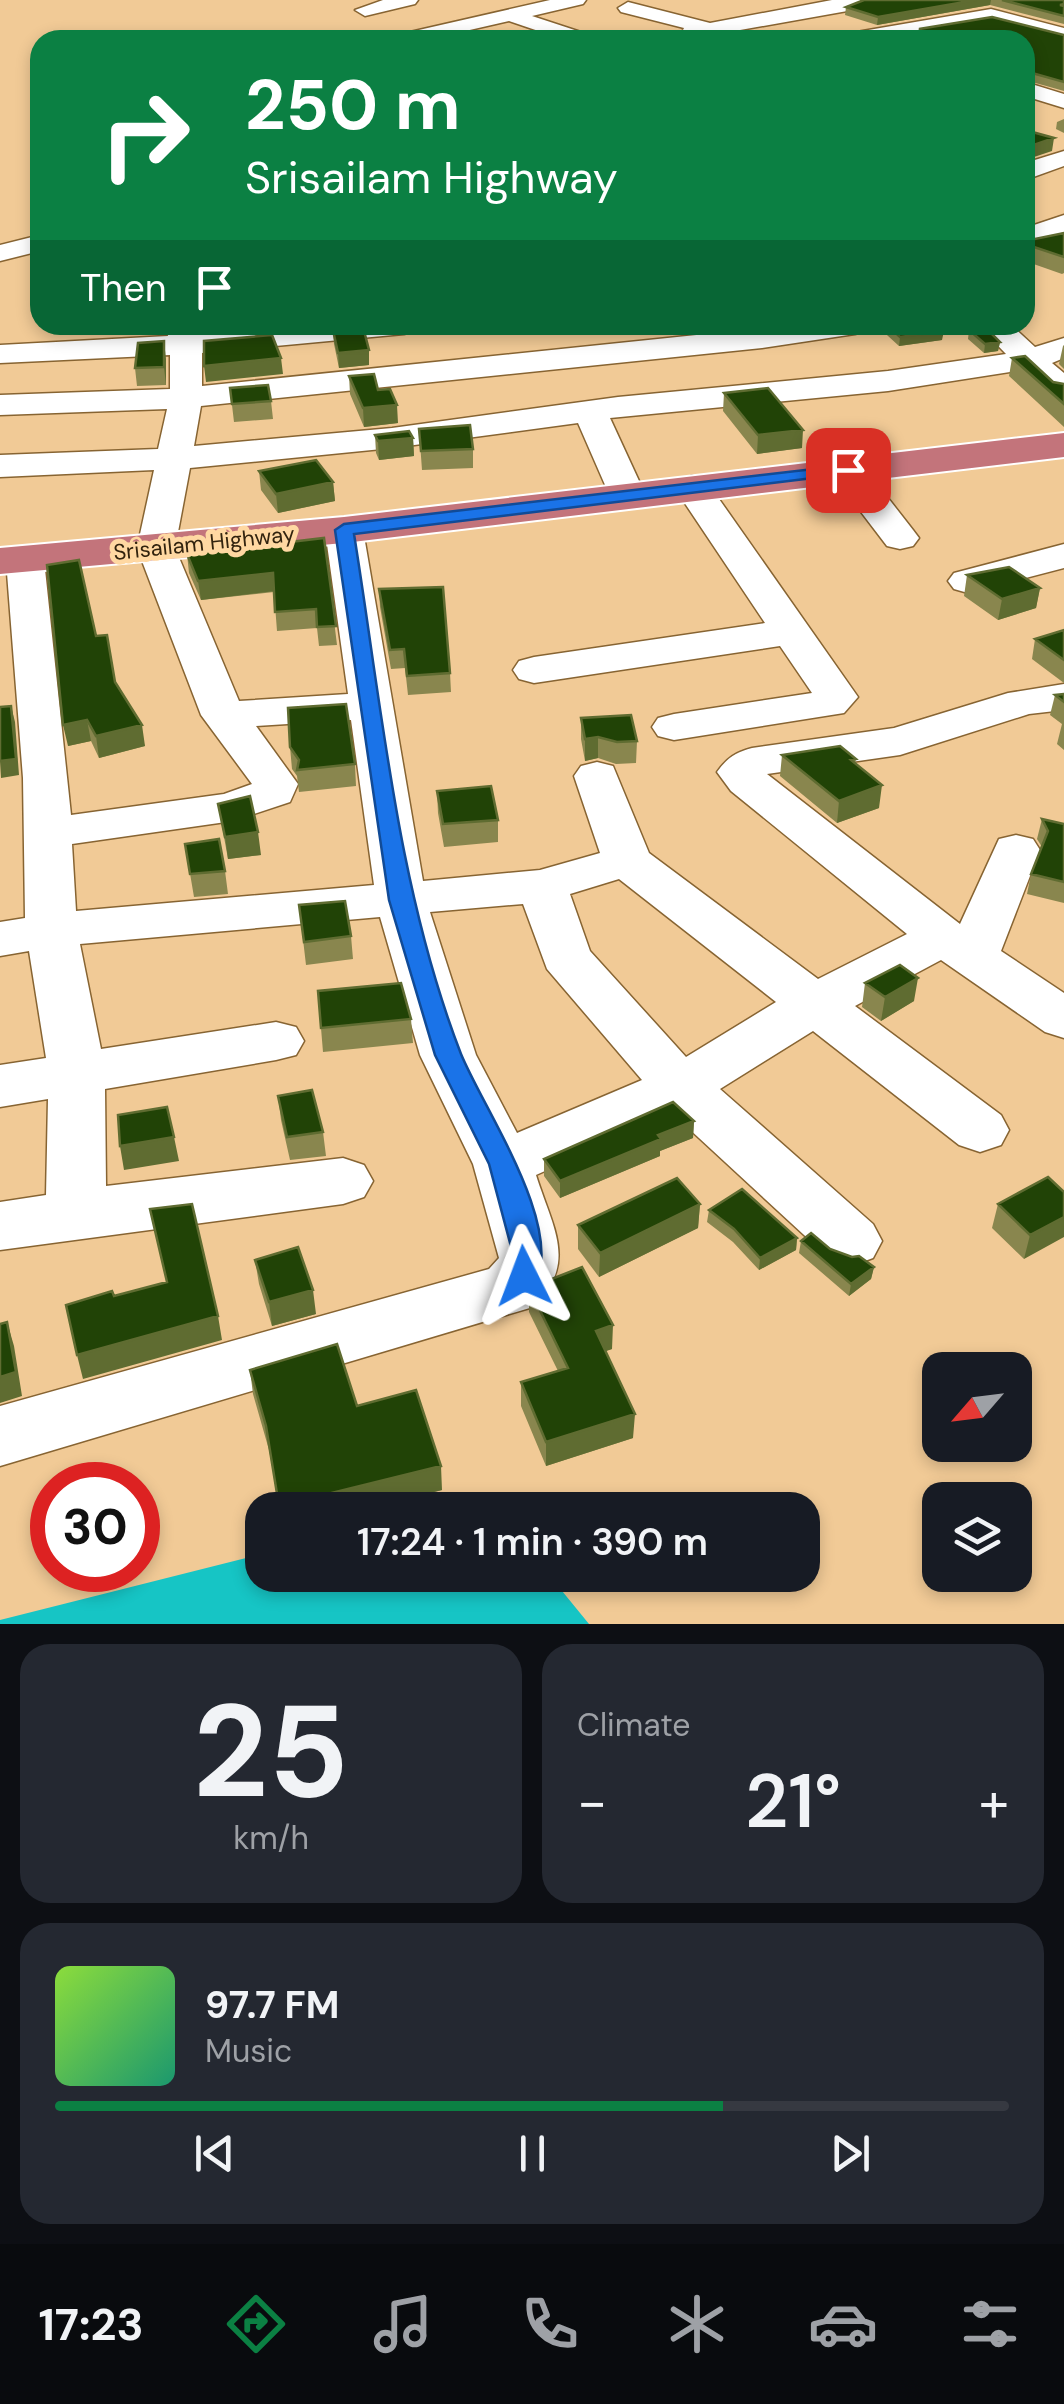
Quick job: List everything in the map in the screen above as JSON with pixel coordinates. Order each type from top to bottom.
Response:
[{"type":"highway","name":"Srisailam Highway","points":[[12,560],[344,530],[1064,444]]},
{"type":"street","points":[[408,0],[372,17],[456,5],[558,30],[626,14],[691,30]]},
{"type":"street","points":[[443,30],[576,0]]},
{"type":"street","points":[[720,5],[786,30]]},
{"type":"street","points":[[852,30],[869,10]]},
{"type":"street","points":[[721,30],[755,20],[869,10],[921,29],[1018,22],[1064,13]]},
{"type":"street","points":[[825,25],[869,10],[921,29]]},
{"type":"street","points":[[1018,22],[1064,37]]},
{"type":"street","points":[[501,30],[535,23]]},
{"type":"street","points":[[1035,44],[1064,37]]},
{"type":"street","points":[[1035,92],[1060,98]]},
{"type":"street","points":[[1035,102],[1060,98]]},
{"type":"street","points":[[1035,165],[1060,147]]},
{"type":"street","points":[[0,253],[30,246]]},
{"type":"street","points":[[0,354],[183,335],[186,398],[156,548],[223,715],[275,784],[273,792],[264,798],[234,807],[48,833]]},
{"type":"street","points":[[569,335],[586,355],[627,494]]},
{"type":"street","points":[[0,405],[186,398],[793,335]]},
{"type":"street","points":[[1014,335],[1049,353],[1064,392]]},
{"type":"street","points":[[0,466],[172,460],[392,438],[604,409],[888,381],[1049,353]]},
{"type":"street","points":[[848,470],[900,538]]},
{"type":"street","points":[[674,727],[829,704],[836,698],[692,487]]},
{"type":"street","points":[[0,1436],[510,1289],[524,1276],[530,1258],[503,1164],[448,1055],[401,900],[344,530]]},
{"type":"street","points":[[12,560],[46,778],[51,930],[76,1072],[76,1214]]},
{"type":"street","points":[[968,581],[1059,561]]},
{"type":"street","points":[[534,670],[790,632]]},
{"type":"street","points":[[1064,697],[1022,702],[900,742],[752,762],[740,772],[958,947],[1064,1019]]},
{"type":"street","points":[[223,715],[370,706]]},
{"type":"street","points":[[598,776],[627,860],[980,1130]]},
{"type":"street","points":[[503,1164],[680,1087],[813,1004],[958,947],[1016,850]]},
{"type":"street","points":[[0,939],[51,930],[542,886],[627,860]]},
{"type":"street","points":[[542,886],[566,958],[680,1087],[851,1242]]},
{"type":"street","points":[[0,1086],[276,1041]]},
{"type":"street","points":[[0,1226],[342,1181]]},
{"type":"water","points":[[245,1558],[245,1592],[563,1592],[589,1624],[0,1624],[0,1620],[111,1592],[160,1592],[160,1580]]},
{"type":"building","points":[[864,0],[976,0],[878,17],[846,7]]},
{"type":"building","points":[[1002,0],[1064,0],[1060,5],[1064,6],[1064,16]]},
{"type":"building","points":[[992,17],[1064,35],[1064,82],[1035,74],[1035,30],[919,29]]},
{"type":"building","points":[[1035,133],[1054,138],[1035,145]]},
{"type":"building","points":[[1064,233],[1064,257],[1035,247],[1035,239]]},
{"type":"building","points":[[272,335],[281,358],[204,366],[204,341]]},
{"type":"building","points":[[334,335],[365,335],[369,350],[338,353]]},
{"type":"building","points":[[975,335],[993,335],[1000,342],[985,344]]},
{"type":"building","points":[[164,341],[164,367],[135,368],[138,343]]},
{"type":"building","points":[[1025,356],[1053,382],[1064,384],[1064,404],[1012,358]]},
{"type":"building","points":[[374,374],[378,390],[390,389],[397,405],[363,408],[349,376]]},
{"type":"building","points":[[268,385],[271,401],[232,404],[230,388]]},
{"type":"building","points":[[768,388],[803,430],[758,435],[724,393]]},
{"type":"building","points":[[470,425],[473,449],[421,451],[419,429]]},
{"type":"building","points":[[409,431],[413,438],[378,441],[375,435]]},
{"type":"building","points":[[316,460],[333,482],[276,494],[259,471]]},
{"type":"building","points":[[324,538],[336,626],[317,627],[316,609],[275,612],[273,573],[198,581],[187,554]]},
{"type":"building","points":[[79,560],[96,636],[107,635],[115,682],[142,725],[96,736],[87,720],[63,725],[47,565]]},
{"type":"building","points":[[1009,567],[1040,588],[1002,599],[967,575]]},
{"type":"building","points":[[443,587],[450,673],[407,676],[404,649],[390,650],[379,589]]},
{"type":"building","points":[[1064,630],[1064,660],[1035,639]]},
{"type":"building","points":[[346,704],[355,764],[297,770],[299,760],[290,747],[288,708]]},
{"type":"building","points":[[11,706],[16,759],[0,761],[0,707]]},
{"type":"building","points":[[631,715],[637,741],[585,739],[581,718]]},
{"type":"building","points":[[840,746],[882,785],[839,801],[782,755]]},
{"type":"building","points":[[491,786],[498,820],[443,824],[437,791]]},
{"type":"building","points":[[250,796],[258,832],[225,837],[218,804]]},
{"type":"building","points":[[1042,819],[1064,824],[1064,882],[1031,874],[1048,831]]},
{"type":"building","points":[[219,839],[225,871],[190,874],[185,844]]},
{"type":"building","points":[[345,901],[351,936],[304,942],[299,905]]},
{"type":"building","points":[[900,965],[918,978],[885,997],[865,983]]},
{"type":"building","points":[[401,983],[411,1019],[321,1028],[318,991]]},
{"type":"building","points":[[312,1090],[323,1132],[287,1137],[278,1096]]},
{"type":"building","points":[[673,1102],[694,1121],[658,1135],[661,1139],[560,1181],[544,1159]]},
{"type":"building","points":[[167,1107],[174,1137],[120,1146],[118,1115]]},
{"type":"building","points":[[1048,1177],[1064,1192],[1064,1217],[1030,1235],[998,1204]]},
{"type":"building","points":[[677,1178],[700,1204],[600,1253],[578,1225]]},
{"type":"building","points":[[742,1189],[797,1238],[760,1258],[734,1229],[709,1210]]},
{"type":"building","points":[[192,1204],[218,1316],[77,1355],[66,1305],[112,1291],[114,1296],[167,1282],[150,1209]]},
{"type":"building","points":[[811,1233],[830,1249],[859,1256],[874,1267],[851,1284],[801,1241]]},
{"type":"building","points":[[298,1247],[313,1290],[269,1302],[255,1260]]},
{"type":"building","points":[[582,1267],[613,1325],[596,1331],[635,1414],[546,1442],[521,1382],[568,1368],[529,1288]]},
{"type":"building","points":[[7,1322],[16,1372],[0,1377],[0,1324]]},
{"type":"building","points":[[337,1344],[357,1406],[416,1390],[441,1466],[336,1492],[277,1492],[266,1426],[250,1370]]},
{"type":"route","points":[[524,1276],[530,1258],[503,1164],[448,1055],[401,900],[344,530],[848,470]]}]
